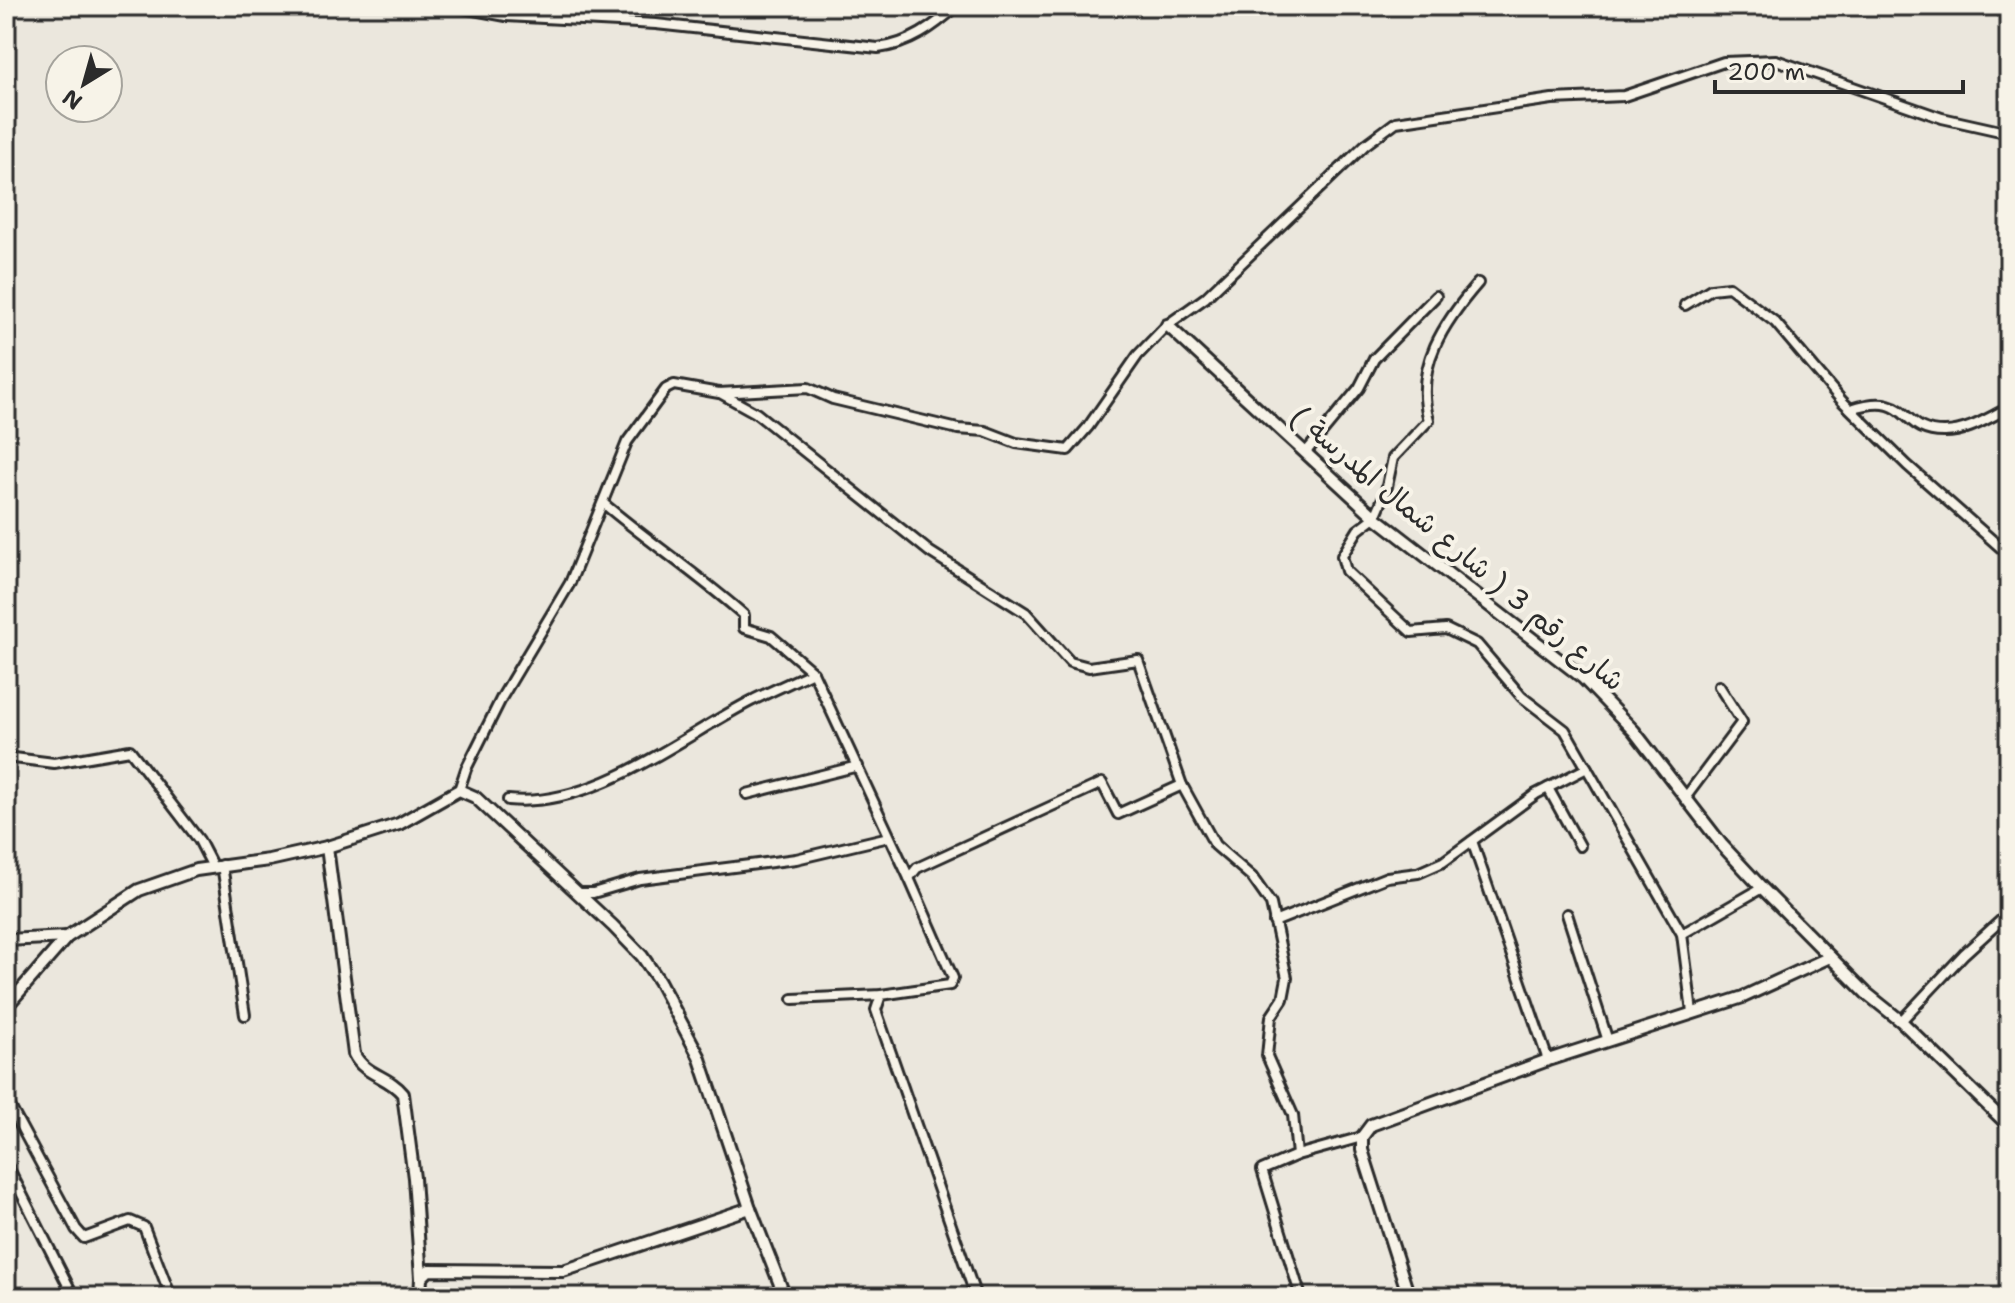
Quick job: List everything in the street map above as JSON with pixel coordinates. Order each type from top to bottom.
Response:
[{"type":"street","points":[[452,6],[506,16],[656,24],[878,48],[896,46],[920,34],[957,6]]},
{"type":"street","points":[[6,1007],[67,937],[139,890],[218,866],[269,860],[327,847],[399,824],[459,790],[466,769],[502,697],[564,594],[627,442],[666,389],[674,385],[719,393],[808,388],[833,399],[958,429],[985,431],[1016,443],[1068,450],[1088,427],[1138,355],[1167,325],[1205,298],[1365,145],[1396,122],[1552,99],[1624,96],[1724,62],[1776,60],[1942,118],[2009,133]]},
{"type":"street","points":[[1478,283],[1447,322],[1433,348],[1424,389],[1429,420],[1393,458],[1386,491],[1375,517],[1358,530],[1342,556],[1346,571],[1411,632],[1446,629],[1477,644],[1522,697],[1565,730],[1682,934],[1692,1012]]},
{"type":"street","points":[[1685,305],[1711,289],[1729,287],[1775,322],[1851,409],[1907,465],[2009,555]]},
{"type":"street","points":[[1306,452],[1359,388],[1374,359],[1436,296]]},
{"type":"street","name":"شارع رقم 3 ( شارع شمال المدرسة )","points":[[1167,325],[1375,517],[1583,678],[1634,731],[1685,798],[1762,888],[1830,957],[2009,1126]]},
{"type":"street","points":[[719,393],[756,413],[930,552],[1026,613],[1070,662],[1089,667],[1138,660],[1182,785],[1215,845],[1266,892],[1287,978],[1283,999],[1271,1017],[1267,1056],[1293,1115],[1297,1155]]},
{"type":"street","points":[[1851,409],[1877,401],[1900,409],[1915,425],[1943,432],[1962,430],[2009,408]]},
{"type":"street","points":[[603,503],[637,532],[690,568],[744,615],[744,628],[771,636],[813,672],[953,978],[950,985],[881,995],[793,999]]},
{"type":"street","points":[[508,800],[535,801],[607,781],[747,703],[813,672]]},
{"type":"street","points":[[1685,798],[1742,722],[1719,686]]},
{"type":"street","points":[[6,757],[54,763],[130,750],[218,866],[245,1015]]},
{"type":"street","points":[[747,794],[858,766]]},
{"type":"street","points":[[1274,922],[1387,877],[1418,873],[1443,862],[1548,788],[1587,768]]},
{"type":"street","points":[[909,878],[917,868],[1102,783],[1118,814],[1182,785]]},
{"type":"street","points":[[1548,788],[1580,846]]},
{"type":"street","points":[[459,790],[475,797],[642,956],[680,1017],[699,1056],[750,1208],[785,1297]]},
{"type":"street","points":[[578,893],[593,893],[640,879],[796,859],[889,837]]},
{"type":"street","points":[[1472,841],[1548,1060]]},
{"type":"street","points":[[327,847],[354,1054],[360,1067],[395,1084],[403,1094],[414,1178],[420,1297]]},
{"type":"street","points":[[1682,934],[1762,888]]},
{"type":"street","points":[[1901,1021],[1964,954],[2009,913]]},
{"type":"street","points":[[1567,914],[1608,1041]]},
{"type":"street","points":[[6,940],[67,937]]},
{"type":"street","points":[[1409,1297],[1362,1150],[1362,1137],[1371,1125],[1548,1060],[1743,997],[1830,957]]},
{"type":"street","points":[[881,995],[876,1010],[976,1297]]},
{"type":"street","points":[[6,1099],[76,1229],[84,1238],[130,1221],[144,1227],[171,1297]]},
{"type":"street","points":[[1301,1297],[1262,1170],[1297,1155],[1362,1137]]},
{"type":"street","points":[[6,1163],[74,1297]]},
{"type":"street","points":[[421,1278],[429,1270],[563,1271],[750,1208]]}]
